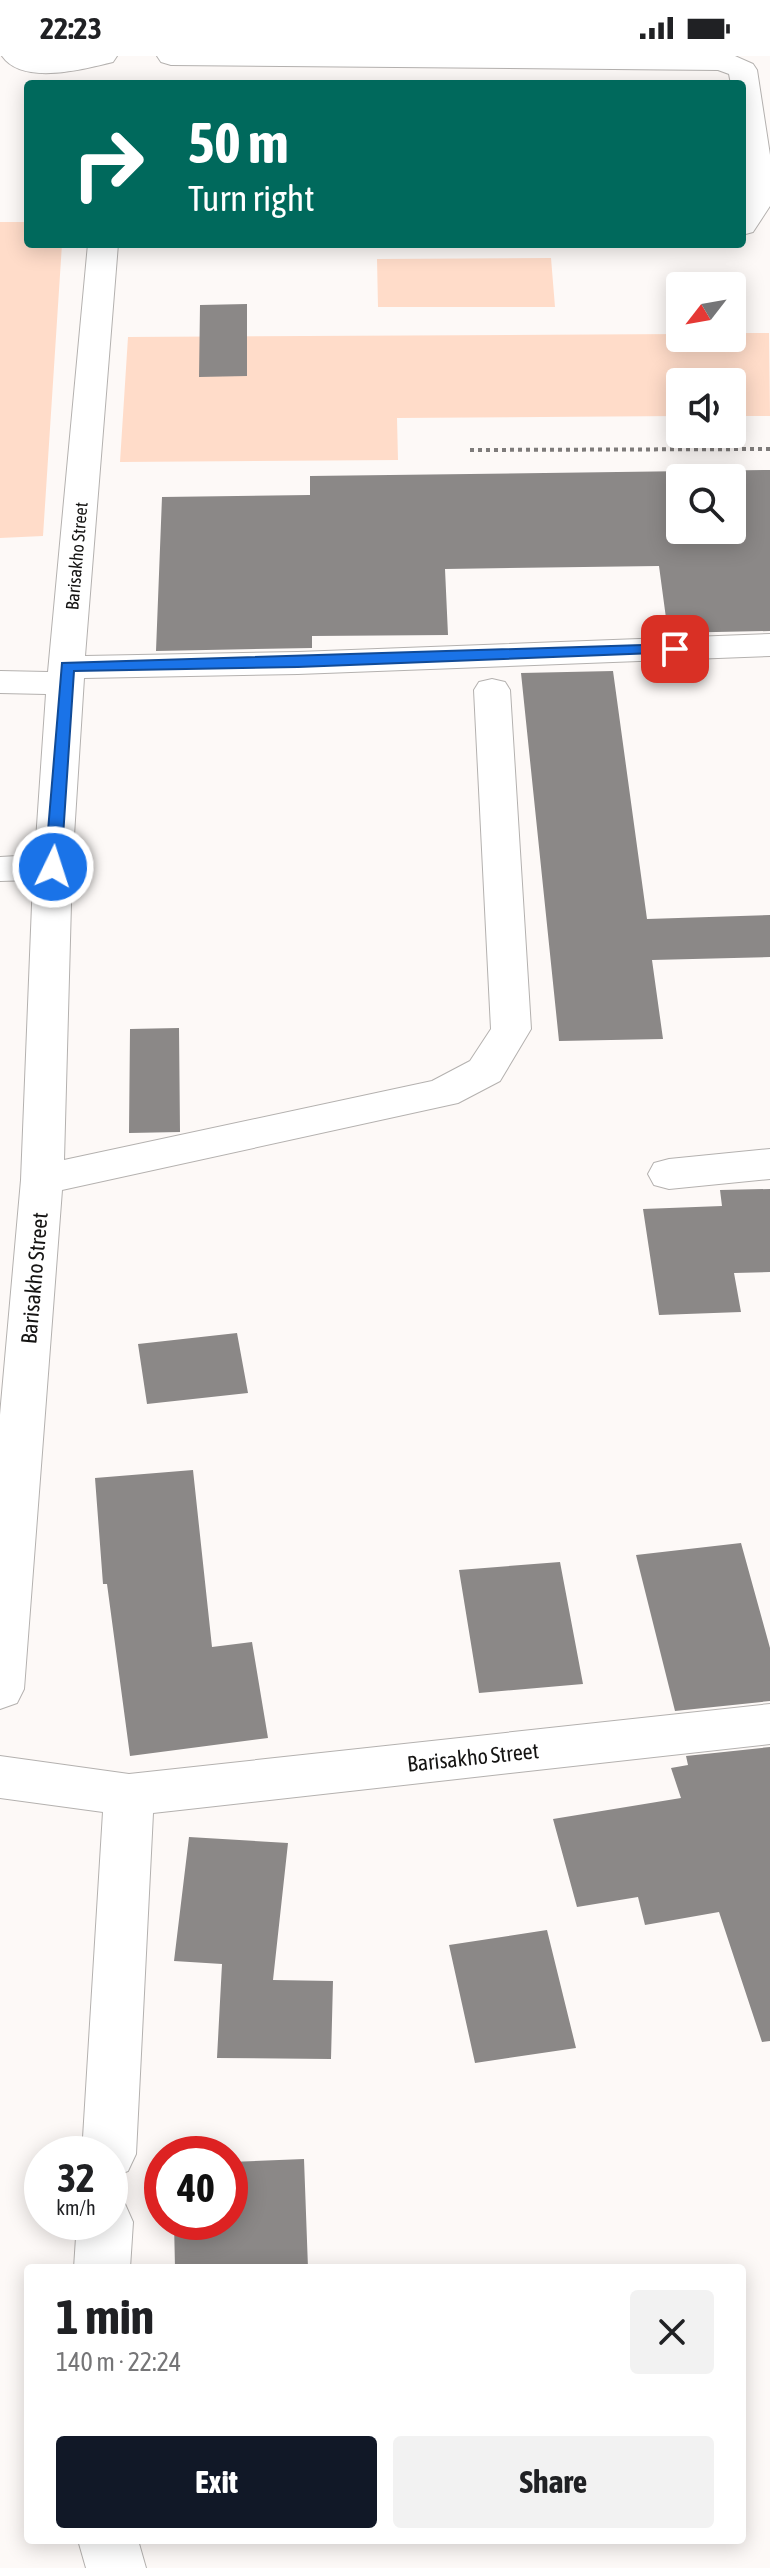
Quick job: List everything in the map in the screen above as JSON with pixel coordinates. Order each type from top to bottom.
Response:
[{"type":"street","points":[[16,56],[22,61],[40,63],[103,56]]},
{"type":"street","points":[[117,80],[119,56]]},
{"type":"street","points":[[171,56],[723,61],[743,70],[744,80]]},
{"type":"street","points":[[217,58],[246,76],[246,80]]},
{"type":"street","points":[[746,91],[761,196],[746,220]]},
{"type":"street","name":"Barisakho Street","points":[[0,1689],[42,1180],[53,867],[66,675],[103,248]]},
{"type":"street","points":[[0,682],[66,675],[298,663],[770,645]]},
{"type":"street","points":[[42,1180],[443,1093],[485,1071],[511,1029],[492,690]]},
{"type":"street","points":[[0,869],[53,867]]},
{"type":"street","points":[[669,1174],[770,1164]]},
{"type":"street","name":"Barisakho Street","points":[[0,1777],[129,1795],[770,1724]]},
{"type":"street","points":[[110,2136],[129,1795]]},
{"type":"street","points":[[102,2264],[104,2240]]},
{"type":"street","points":[[109,2544],[116,2568]]},
{"type":"path","points":[[470,450],[770,449]]},
{"type":"shaded area","points":[[0,222],[24,222],[24,248],[62,248],[43,536],[0,538]]},
{"type":"shaded area","points":[[551,258],[555,307],[378,307],[377,259]]},
{"type":"shaded area","points":[[746,333],[769,333],[770,416],[746,416],[746,368],[666,368],[666,416],[397,418],[398,460],[120,462],[128,337],[666,334],[666,352],[746,352]]},
{"type":"building","points":[[247,304],[247,376],[199,377],[200,305]]},
{"type":"building","points":[[746,470],[770,470],[770,631],[668,633],[659,566],[445,569],[448,635],[312,636],[312,648],[156,651],[162,497],[310,495],[310,476],[666,471],[666,544],[746,544]]},
{"type":"building","points":[[613,671],[647,919],[770,915],[770,957],[652,960],[663,1039],[559,1041],[521,673]]},
{"type":"building","points":[[179,1028],[180,1132],[129,1133],[130,1029]]},
{"type":"building","points":[[770,1189],[770,1272],[734,1273],[741,1312],[659,1315],[643,1209],[722,1206],[720,1190]]},
{"type":"building","points":[[237,1333],[248,1393],[147,1404],[138,1344]]},
{"type":"building","points":[[193,1470],[212,1647],[252,1642],[268,1738],[130,1756],[107,1584],[103,1584],[95,1478]]},
{"type":"building","points":[[741,1543],[770,1648],[770,1701],[675,1711],[636,1555]]},
{"type":"building","points":[[560,1562],[583,1684],[479,1693],[459,1570]]},
{"type":"building","points":[[770,1747],[770,2041],[762,2042],[719,1912],[645,1925],[638,1897],[577,1907],[553,1819],[681,1798],[671,1768],[688,1765],[686,1756]]},
{"type":"building","points":[[189,1837],[288,1843],[273,1980],[333,1981],[331,2059],[217,2058],[222,1964],[174,1961]]},
{"type":"building","points":[[547,1930],[576,2048],[475,2063],[449,1945]]},
{"type":"building","points":[[304,2159],[308,2264],[175,2264],[174,2240],[248,2240],[248,2161]]},
{"type":"route","points":[[53,867],[67,667],[298,663],[675,649]]}]
